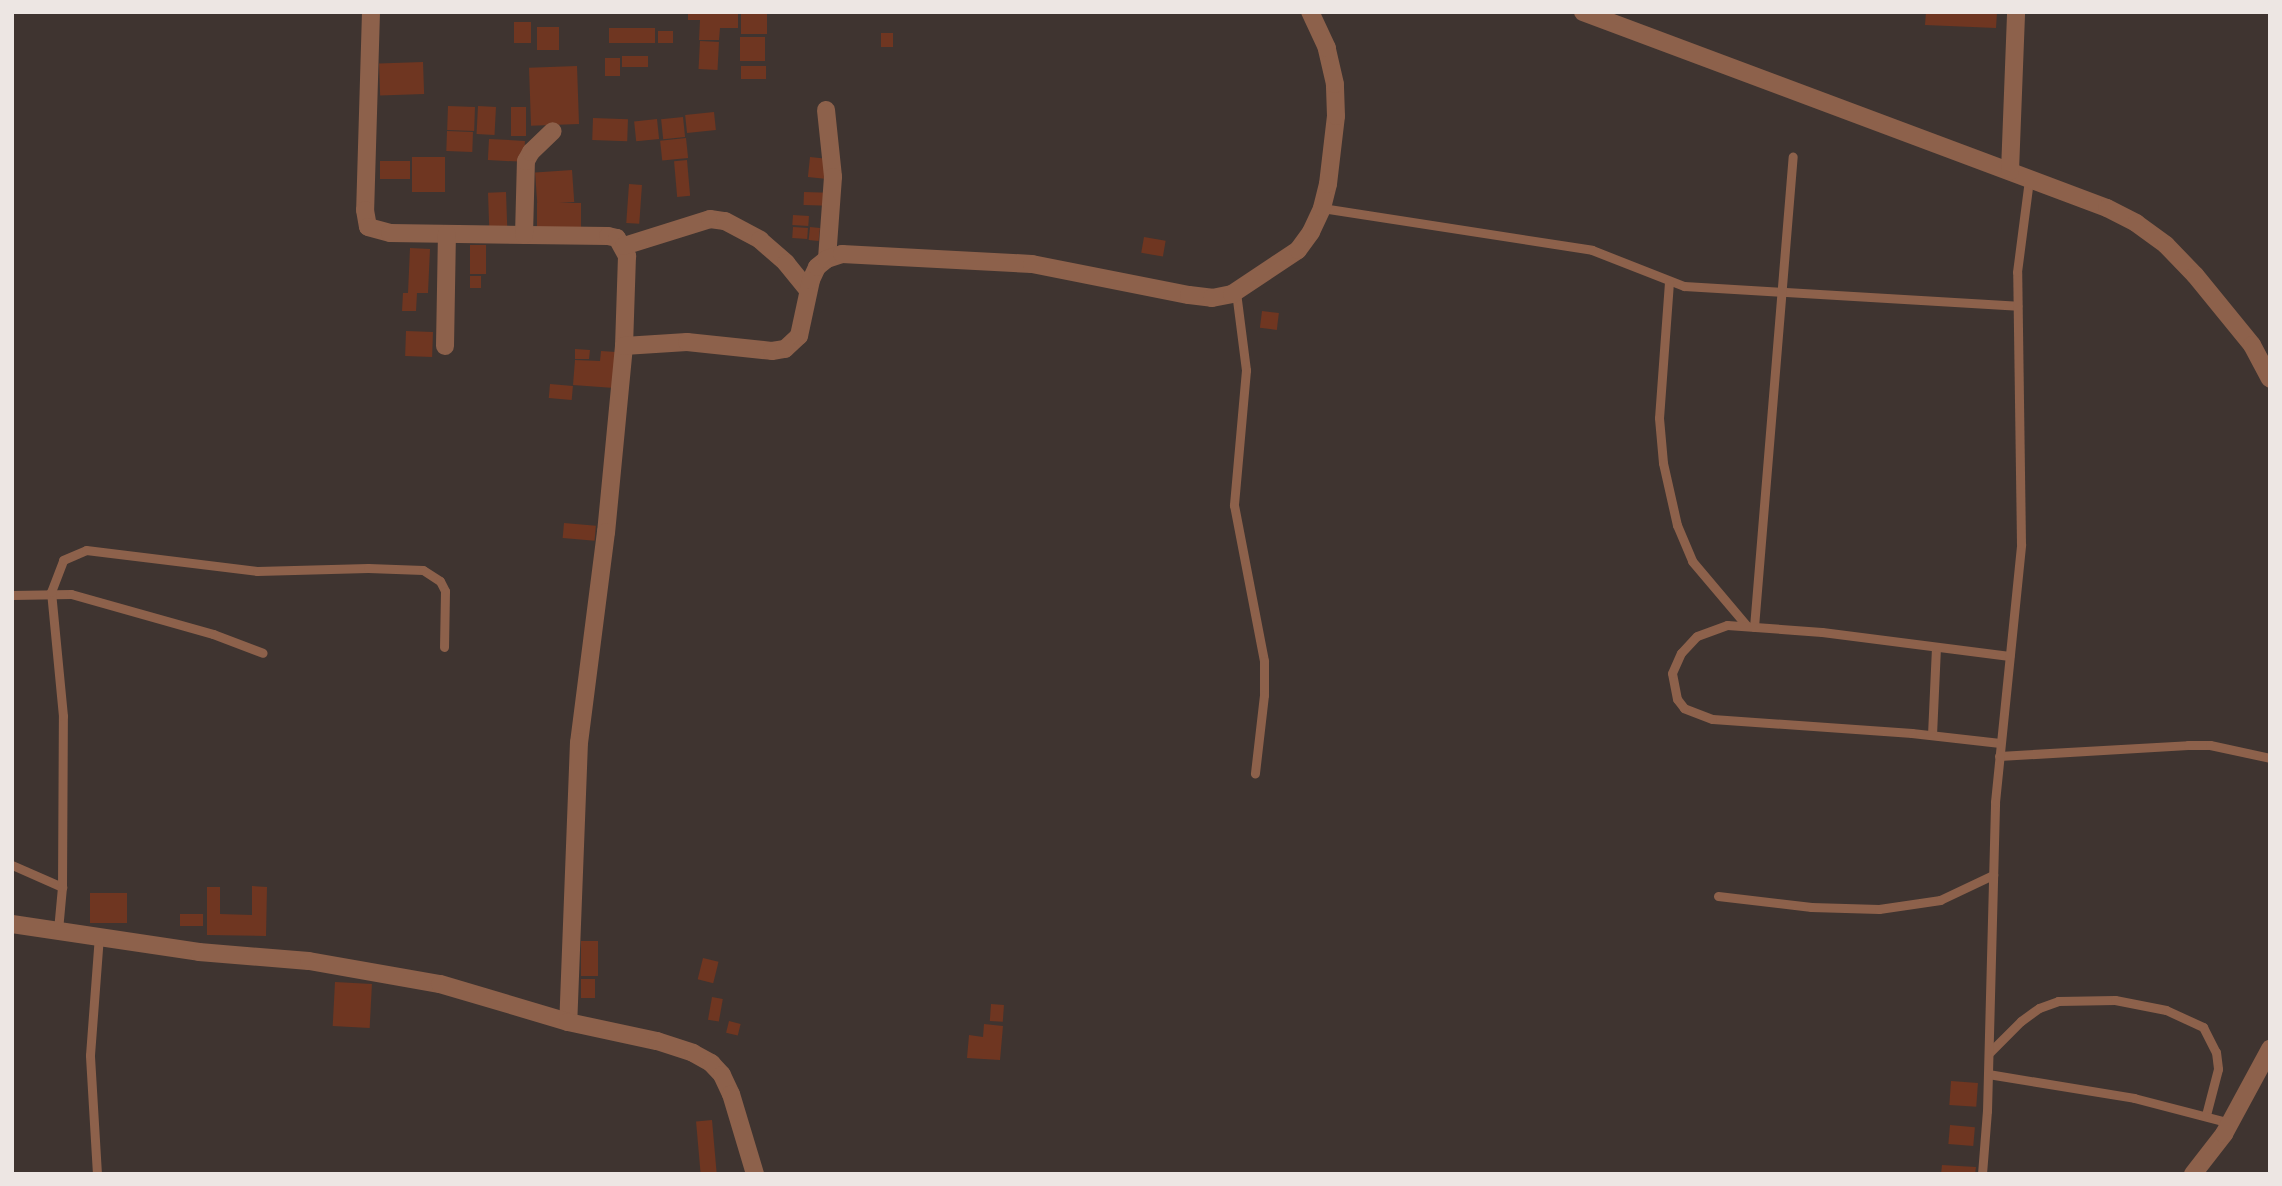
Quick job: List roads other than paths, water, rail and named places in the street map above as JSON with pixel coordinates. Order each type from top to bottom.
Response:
[{"type":"street","points":[[371,12],[365,220],[368,227],[378,232],[608,236],[617,238],[624,246],[628,271],[624,346],[606,532],[579,741],[568,1022]]},
{"type":"street","points":[[624,346],[687,342],[772,351],[785,349],[799,336],[808,290],[817,267],[827,259],[842,254],[1032,264],[1224,298],[1298,250],[1311,232],[1322,208],[1328,184],[1336,116],[1335,84],[1327,48],[1310,12]]},
{"type":"street","points":[[1583,12],[2107,208],[2136,223],[2166,245],[2195,275],[2252,345],[2270,379]]},
{"type":"street","points":[[2010,172],[2016,12]]},
{"type":"street","points":[[826,110],[833,177],[827,259]]},
{"type":"street","points":[[524,235],[526,161],[531,152],[553,131]]},
{"type":"street","points":[[624,246],[710,219],[725,221],[760,240],[786,263],[808,290]]},
{"type":"street","points":[[446,346],[447,234]]},
{"type":"street","points":[[12,924],[199,952],[352,968],[440,984],[568,1022],[657,1041],[711,1063],[722,1075],[731,1094],[755,1174]]},
{"type":"street","points":[[2193,1174],[2264,1077],[2270,1049]]},
{"type":"lane","points":[[1750,626],[1793,157]]},
{"type":"lane","points":[[1982,1174],[1989,1054],[1999,757],[2021,544],[2017,306],[2020,230],[2029,179]]},
{"type":"lane","points":[[1322,208],[1592,250],[1684,286],[2017,306]]},
{"type":"lane","points":[[1669,282],[1659,418],[1663,463],[1677,525],[1692,561],[1750,626]]},
{"type":"lane","points":[[1236,292],[1246,370],[1234,505],[1264,661],[1264,695],[1255,773]]},
{"type":"lane","points":[[58,930],[62,887],[63,716],[51,592],[63,560],[86,550],[257,571],[368,568],[423,570],[440,581],[445,592],[444,647]]},
{"type":"lane","points":[[12,594],[51,592],[111,604],[213,634],[263,653]]},
{"type":"lane","points":[[2000,743],[1932,735],[1730,721],[1697,715],[1684,708],[1673,688],[1672,673],[1681,653],[1697,636],[1711,628],[1750,626],[1849,635],[2010,656]]},
{"type":"lane","points":[[1932,735],[1936,648]]},
{"type":"lane","points":[[1999,757],[2188,744],[2270,758]]},
{"type":"lane","points":[[12,865],[62,887]]},
{"type":"lane","points":[[1718,896],[1811,907],[1879,909],[1940,900],[1993,875]]},
{"type":"lane","points":[[97,1174],[90,1055],[99,936]]},
{"type":"lane","points":[[1989,1054],[2021,1021],[2039,1008],[2059,1001],[2115,1000],[2166,1010],[2203,1027],[2213,1044],[2218,1069],[2207,1115]]},
{"type":"lane","points":[[1988,1074],[2134,1098],[2231,1123]]}]
